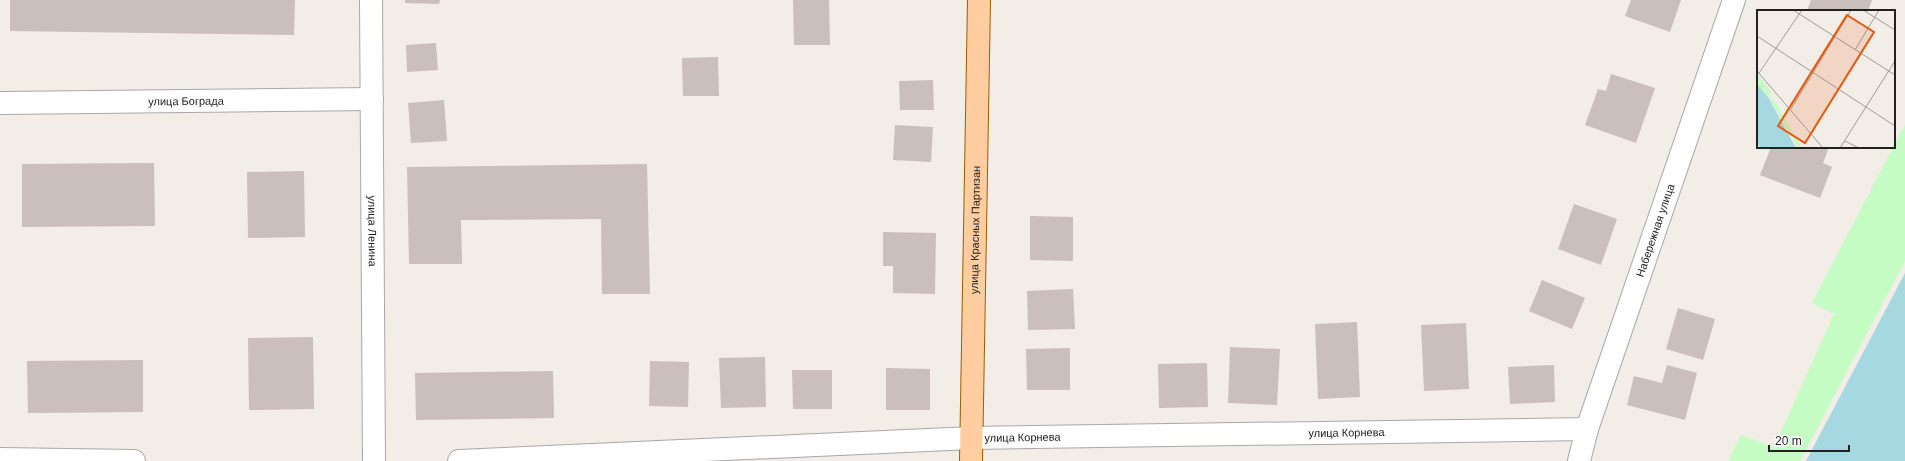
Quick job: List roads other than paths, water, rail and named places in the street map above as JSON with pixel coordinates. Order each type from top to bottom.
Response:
[{"type":"main road","name":"улица Красных Партизан","points":[[971,461],[979,0]]},
{"type":"street","name":"улица Ленина","points":[[372,0],[374,461]]},
{"type":"street","name":"Набережная улица","points":[[1579,461],[1587,429],[1734,0]]},
{"type":"street","name":"улица Бограда","points":[[0,103],[372,99]]},
{"type":"street","name":"улица Корнева","points":[[459,461],[972,438],[1587,429]]},
{"type":"street","points":[[0,459],[134,461]]},
{"type":"water","points":[[1905,273],[1905,461],[1806,461]]}]
